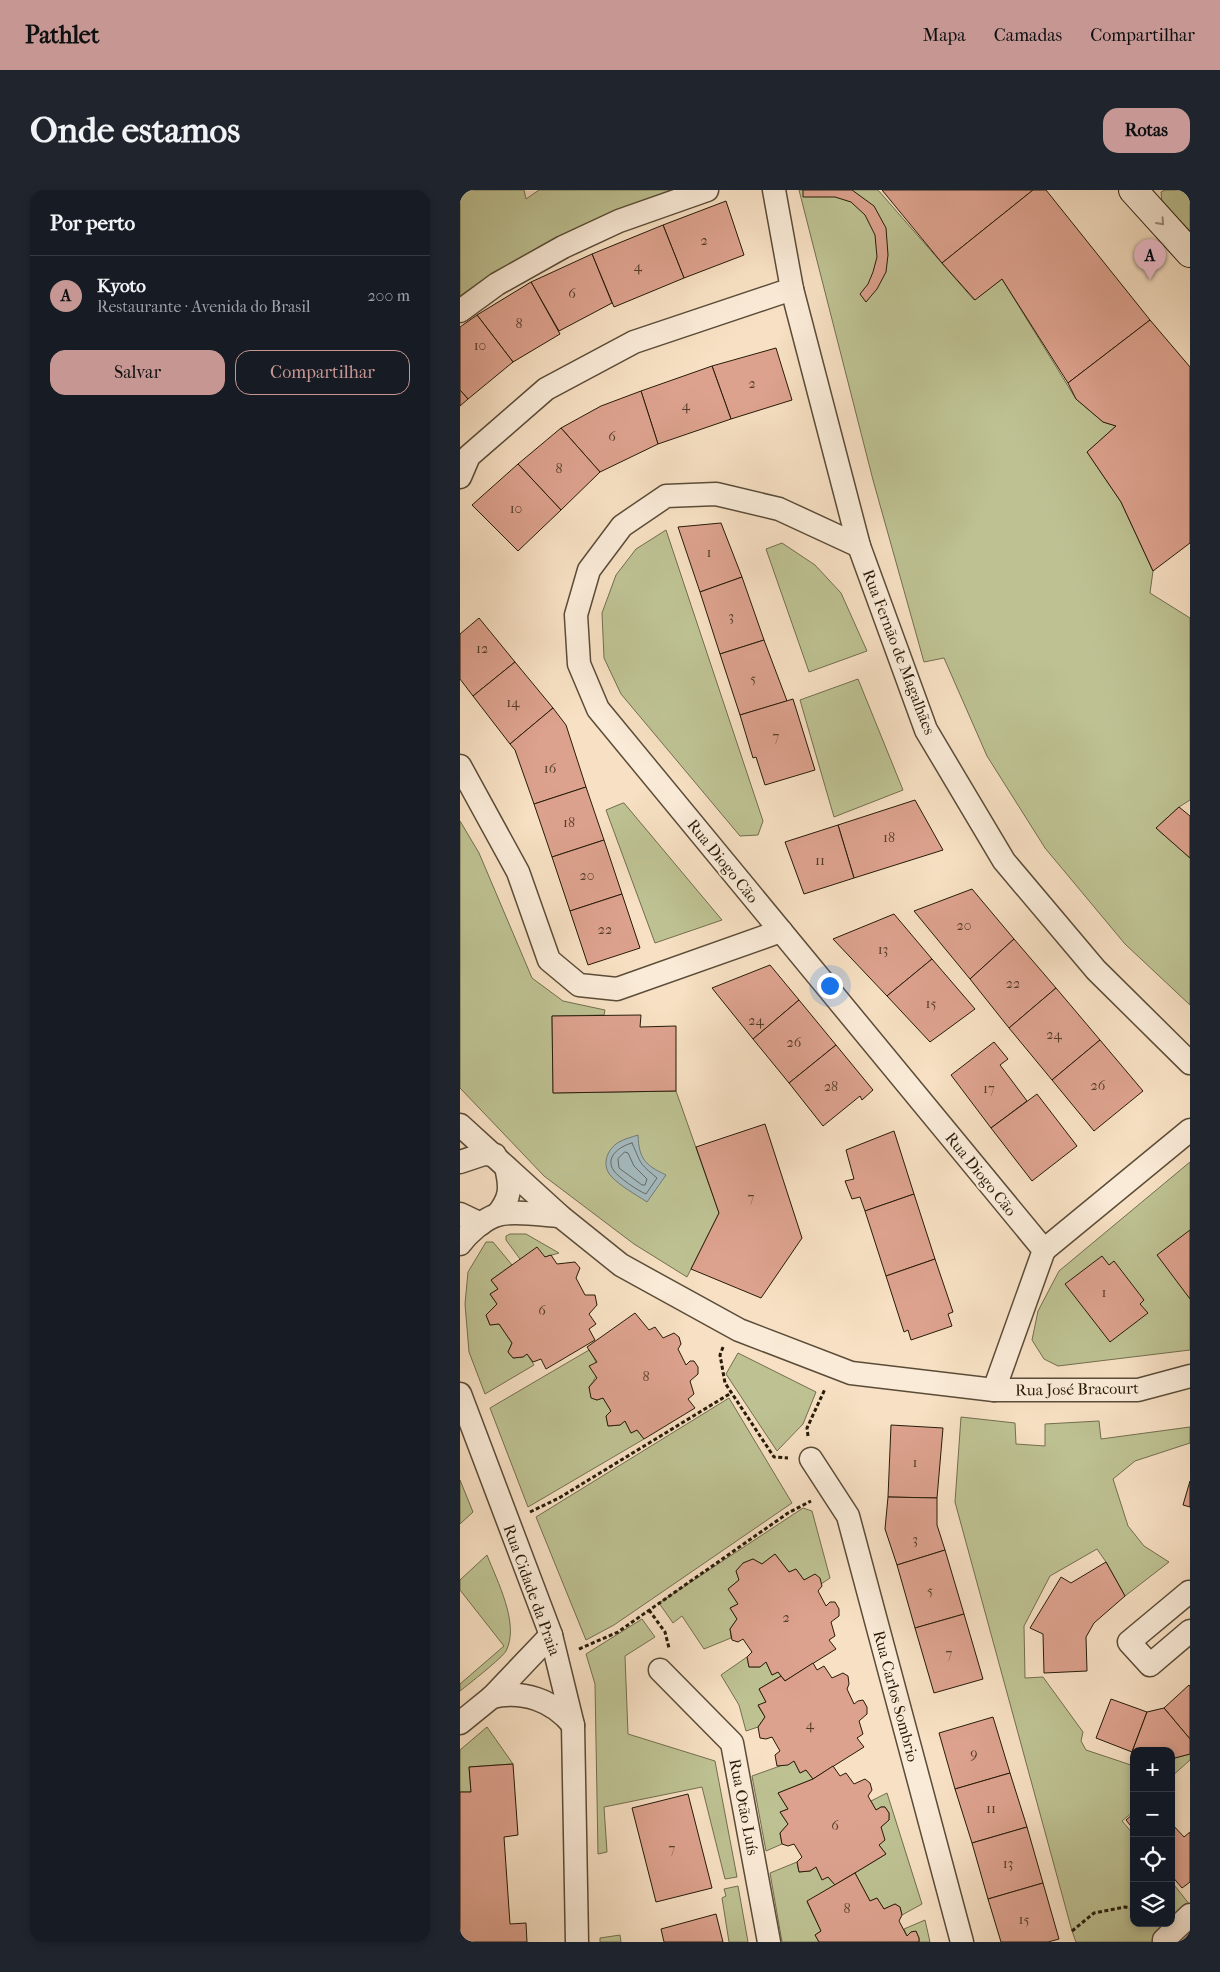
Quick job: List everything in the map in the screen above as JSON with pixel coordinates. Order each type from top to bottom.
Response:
[{"type":"main road","points":[[1133,190],[1190,253]]},
{"type":"street","points":[[460,311],[497,284],[563,247],[619,221],[707,190]]},
{"type":"street","name":"Rua Fernão de Magalhães","points":[[774,190],[792,289],[859,546],[926,730],[1004,861],[1096,970],[1190,1063]]},
{"type":"street","points":[[460,477],[469,456],[546,389],[634,342],[792,289]]},
{"type":"street","name":"Rua Diogo Cão","points":[[859,546],[779,509],[716,494],[666,496],[622,526],[589,570],[576,615],[579,664],[598,709],[1044,1250]]},
{"type":"street","points":[[460,766],[518,872],[549,960],[579,986],[617,989],[781,931]]},
{"type":"street","name":"Rua José Bracourt","points":[[460,1125],[560,1216],[621,1264],[739,1330],[851,1373],[994,1390],[1138,1390],[1190,1376]]},
{"type":"street","points":[[994,1390],[1044,1250],[1190,1130]]},
{"type":"street","points":[[460,1162],[484,1154],[501,1161],[510,1185],[509,1197],[504,1206],[460,1244]]},
{"type":"street","points":[[460,1214],[489,1220],[513,1213],[560,1216]]},
{"type":"street","name":"Rua Cidade da Praia","points":[[460,1394],[552,1635],[573,1725],[577,1942]]},
{"type":"street","name":"Rua Carlos Sombrio","points":[[811,1459],[848,1516],[962,1942]]},
{"type":"street","points":[[1190,1594],[1189,1592],[1129,1642],[1150,1665],[1190,1631]]},
{"type":"street","points":[[460,1723],[492,1697],[552,1635]]},
{"type":"street","name":"Rua Otão Luís","points":[[660,1670],[732,1744],[769,1942]]},
{"type":"street","points":[[492,1697],[507,1694],[537,1698],[564,1714],[573,1725]]},
{"type":"street","points":[[1164,1941],[1190,1915]]},
{"type":"path","points":[[720,1355],[724,1383],[774,1457]]},
{"type":"path","points":[[807,1428],[824,1392]]},
{"type":"path","points":[[509,1523],[559,1498],[731,1393]]},
{"type":"path","points":[[557,1658],[618,1632],[788,1513]]},
{"type":"path","points":[[649,1610],[665,1632]]},
{"type":"path","points":[[1072,1931],[1094,1913],[1125,1907],[1130,1908]]},
{"type":"green space","points":[[460,190],[524,190],[526,199],[539,190],[692,190],[460,305]]},
{"type":"green space","points":[[799,190],[878,190],[974,300],[1002,279],[1076,399],[1103,422],[1116,426],[1087,452],[1121,502],[1153,571],[1150,593],[1190,618],[1190,800],[1179,807],[1156,828],[1190,858],[1190,1005],[1125,944],[1045,848],[987,756],[944,658],[924,662],[873,480]]},
{"type":"green space","points":[[1165,190],[1190,190],[1190,231],[1162,202],[1161,192]]},
{"type":"green space","points":[[666,530],[763,821],[758,835],[740,836],[621,694],[604,658],[602,613],[616,575],[636,549]]},
{"type":"green space","points":[[782,543],[815,565],[841,593],[867,651],[809,672],[766,549]]},
{"type":"green space","points":[[858,679],[903,790],[834,817],[800,700]]},
{"type":"green space","points":[[624,803],[722,920],[655,943],[606,810]]},
{"type":"green space","points":[[460,821],[479,853],[532,978],[563,1001],[605,1010],[604,1015],[552,1016],[553,1093],[676,1091],[719,1213],[687,1277],[634,1244],[544,1176],[460,1088]]},
{"type":"green space","points":[[1190,1162],[1190,1350],[1058,1366],[1044,1359],[1032,1340],[1038,1311],[1059,1271]]},
{"type":"green space","points":[[510,1234],[526,1234],[559,1253],[545,1257],[520,1259],[506,1240],[506,1236]]},
{"type":"green space","points":[[486,1242],[493,1242],[512,1265],[491,1280],[498,1289],[490,1294],[497,1304],[486,1315],[490,1325],[499,1324],[512,1343],[508,1352],[513,1358],[523,1357],[527,1354],[534,1365],[485,1394],[469,1352],[465,1304],[468,1272]]},
{"type":"green space","points":[[589,1350],[597,1364],[597,1373],[589,1387],[592,1398],[597,1400],[603,1398],[611,1411],[606,1416],[608,1426],[620,1425],[625,1421],[631,1433],[637,1430],[644,1439],[528,1507],[490,1408]]},
{"type":"green space","points":[[738,1353],[816,1392],[803,1424],[777,1451],[726,1374]]},
{"type":"green space","points":[[729,1398],[792,1503],[614,1625],[586,1640],[536,1517]]},
{"type":"green space","points":[[961,1417],[1015,1423],[1016,1444],[1045,1446],[1045,1424],[1099,1421],[1101,1439],[1190,1427],[1190,1443],[1135,1461],[1113,1479],[1128,1526],[1144,1546],[1169,1562],[1125,1596],[1097,1549],[1050,1576],[1024,1626],[1025,1678],[1043,1677],[1083,1732],[1081,1741],[1086,1750],[1130,1765],[1130,1814],[1122,1821],[1130,1830],[1130,1927],[1167,1927],[1154,1942],[1076,1942],[955,1502]]},
{"type":"green space","points":[[460,1480],[473,1512],[460,1524]]},
{"type":"green space","points":[[803,1508],[812,1511],[830,1578],[821,1584],[815,1575],[804,1580],[796,1569],[789,1572],[775,1554],[762,1564],[753,1559],[743,1563],[736,1571],[739,1580],[728,1589],[738,1604],[730,1608],[737,1619],[730,1629],[731,1638],[704,1649],[682,1616],[673,1623],[659,1603]]},
{"type":"green space","points":[[487,1555],[506,1603],[509,1616],[510,1640],[506,1651],[460,1691],[460,1684],[504,1646],[460,1590],[460,1580]]},
{"type":"green space","points":[[642,1619],[655,1637],[625,1656],[628,1734],[715,1761],[737,1877],[725,1879],[702,1787],[604,1807],[607,1852],[598,1854],[595,1684],[586,1654]]},
{"type":"green space","points":[[747,1657],[749,1667],[760,1667],[766,1662],[772,1675],[778,1672],[781,1676],[759,1689],[766,1702],[758,1706],[765,1717],[758,1727],[746,1731],[739,1705],[721,1675]]},
{"type":"green space","points":[[487,1727],[513,1764],[469,1767],[471,1792],[460,1792],[460,1750]]},
{"type":"green space","points":[[1190,1754],[1190,1760],[1175,1773],[1175,1758]]},
{"type":"green space","points":[[794,1761],[800,1773],[806,1770],[813,1779],[778,1793],[788,1809],[780,1812],[788,1824],[780,1833],[782,1844],[766,1851],[752,1776]]},
{"type":"green space","points":[[887,1793],[922,1904],[902,1915],[900,1907],[895,1904],[884,1909],[877,1898],[870,1901],[855,1873],[886,1854],[879,1845],[881,1827],[889,1820],[889,1813],[885,1807],[876,1810],[871,1801]]},
{"type":"green space","points":[[797,1862],[799,1872],[810,1871],[816,1867],[822,1879],[828,1877],[835,1885],[807,1902],[821,1931],[815,1935],[819,1942],[782,1942],[770,1873]]},
{"type":"green space","points":[[738,1886],[748,1942],[729,1942],[722,1898],[726,1896],[724,1889]]},
{"type":"green space","points":[[1175,1886],[1190,1905],[1175,1919]]},
{"type":"green space","points":[[925,1920],[930,1942],[919,1942],[916,1932],[911,1932],[907,1936],[904,1929]]},
{"type":"green space","points":[[620,1935],[621,1942],[600,1942],[600,1938]]},
{"type":"water","points":[[638,1135],[640,1150],[644,1160],[653,1168],[666,1175],[647,1202],[623,1187],[611,1176],[606,1167],[609,1153],[615,1145]]},
{"type":"building","points":[[803,190],[852,190],[874,206],[886,228],[888,255],[886,272],[877,289],[866,302],[860,294],[868,284],[877,257],[875,235],[865,215],[851,202],[835,197],[803,197]]},
{"type":"building","points":[[882,190],[1033,190],[942,263]]},
{"type":"building","points":[[1033,190],[1046,190],[1150,320],[1068,383],[1002,279],[975,300],[942,263]]},
{"type":"building","points":[[726,201],[744,255],[684,278],[663,225]]},
{"type":"building","points":[[663,225],[684,278],[614,307],[592,254]]},
{"type":"building","points":[[592,254],[612,303],[559,331],[531,282]]},
{"type":"building","points":[[531,282],[560,334],[513,362],[477,315]]},
{"type":"building","points":[[477,315],[513,362],[468,399],[460,390],[460,327]]},
{"type":"building","points":[[1150,320],[1190,367],[1190,543],[1153,571],[1121,502],[1087,452],[1116,426],[1103,422],[1076,399],[1068,383]]},
{"type":"building","points":[[776,348],[792,400],[731,419],[712,366]]},
{"type":"building","points":[[712,366],[731,419],[658,444],[641,391]]},
{"type":"building","points":[[460,390],[468,399],[460,406]]},
{"type":"building","points":[[641,391],[658,444],[600,472],[561,428],[601,406]]},
{"type":"building","points":[[561,428],[600,472],[561,510],[518,464]]},
{"type":"building","points":[[518,464],[561,510],[518,551],[472,505]]},
{"type":"building","points":[[721,523],[742,577],[700,592],[678,527]]},
{"type":"building","points":[[742,577],[764,640],[720,654],[700,592]]},
{"type":"building","points":[[479,618],[515,662],[473,696],[460,679],[460,634]]},
{"type":"building","points":[[764,640],[787,701],[740,715],[720,654]]},
{"type":"building","points":[[515,662],[553,708],[510,744],[473,696]]},
{"type":"building","points":[[793,699],[815,770],[765,785],[756,757],[753,758],[740,715]]},
{"type":"building","points":[[553,708],[566,725],[586,787],[534,804],[515,750],[510,744]]},
{"type":"building","points":[[586,787],[604,840],[552,857],[534,804]]},
{"type":"building","points":[[915,800],[943,850],[854,878],[838,825]]},
{"type":"building","points":[[1179,807],[1190,816],[1190,858],[1156,828]]},
{"type":"building","points":[[838,825],[854,878],[804,894],[785,842]]},
{"type":"building","points":[[604,840],[622,894],[570,911],[552,857]]},
{"type":"building","points":[[972,889],[1014,939],[970,979],[914,911]]},
{"type":"building","points":[[622,894],[640,948],[588,965],[570,911]]},
{"type":"building","points":[[894,914],[932,959],[887,996],[833,939]]},
{"type":"building","points":[[1014,939],[1056,988],[1009,1028],[970,979]]},
{"type":"building","points":[[932,959],[975,1009],[930,1042],[887,996]]},
{"type":"building","points":[[770,965],[799,1000],[753,1039],[712,988]]},
{"type":"building","points":[[1056,988],[1100,1040],[1052,1080],[1009,1028]]},
{"type":"building","points":[[799,1000],[836,1045],[789,1083],[753,1039]]},
{"type":"building","points":[[641,1015],[640,1027],[676,1026],[676,1091],[553,1093],[552,1016]]},
{"type":"building","points":[[1100,1040],[1143,1091],[1094,1131],[1052,1080]]},
{"type":"building","points":[[994,1042],[1008,1059],[1000,1065],[1027,1101],[991,1128],[951,1075]]},
{"type":"building","points":[[836,1045],[873,1090],[862,1100],[860,1096],[823,1126],[789,1083]]},
{"type":"building","points":[[1037,1094],[1077,1146],[1032,1181],[991,1128]]},
{"type":"building","points":[[765,1124],[802,1238],[761,1298],[691,1269],[719,1213],[696,1147]]},
{"type":"building","points":[[894,1131],[914,1194],[865,1211],[860,1197],[852,1199],[845,1181],[854,1179],[846,1150]]},
{"type":"building","points":[[914,1194],[935,1259],[886,1276],[865,1211]]},
{"type":"building","points":[[1190,1230],[1190,1299],[1157,1255]]},
{"type":"building","points":[[537,1247],[545,1257],[551,1255],[557,1264],[575,1262],[580,1268],[576,1278],[585,1295],[595,1295],[597,1305],[589,1314],[596,1324],[589,1329],[595,1340],[546,1369],[541,1359],[533,1362],[527,1354],[523,1357],[513,1358],[508,1352],[512,1343],[499,1324],[490,1325],[486,1315],[497,1304],[490,1294],[498,1289],[491,1280]]},
{"type":"building","points":[[1102,1256],[1109,1265],[1114,1261],[1144,1300],[1140,1304],[1148,1313],[1110,1342],[1065,1284]]},
{"type":"building","points":[[935,1259],[953,1312],[948,1314],[952,1326],[911,1340],[908,1330],[904,1332],[886,1276]]},
{"type":"building","points":[[635,1313],[649,1330],[655,1327],[663,1338],[674,1333],[679,1337],[681,1344],[678,1349],[686,1365],[690,1361],[694,1361],[698,1367],[698,1374],[690,1381],[694,1394],[688,1399],[695,1408],[644,1439],[637,1430],[631,1433],[625,1421],[620,1425],[608,1426],[606,1416],[611,1411],[603,1398],[597,1400],[591,1398],[589,1387],[597,1378],[589,1366],[597,1362],[587,1347]]},
{"type":"building","points":[[891,1425],[943,1428],[937,1498],[888,1497]]},
{"type":"building","points":[[1190,1481],[1190,1507],[1183,1505]]},
{"type":"building","points":[[888,1497],[937,1498],[937,1525],[945,1550],[897,1565],[885,1529]]},
{"type":"building","points":[[945,1550],[964,1614],[915,1628],[897,1565]]},
{"type":"building","points":[[775,1554],[789,1572],[796,1569],[804,1580],[815,1574],[820,1578],[822,1586],[818,1591],[826,1606],[830,1602],[835,1602],[839,1609],[839,1616],[831,1622],[835,1636],[829,1640],[836,1649],[785,1681],[778,1672],[772,1675],[766,1662],[760,1667],[749,1667],[747,1657],[752,1652],[743,1639],[738,1642],[732,1640],[730,1629],[737,1619],[730,1608],[738,1604],[728,1589],[739,1580],[736,1571],[743,1563],[753,1559],[762,1564]]},
{"type":"building","points":[[1106,1562],[1125,1596],[1094,1623],[1086,1637],[1087,1671],[1044,1673],[1043,1634],[1030,1628],[1061,1577],[1071,1583]]},
{"type":"building","points":[[964,1614],[983,1679],[934,1693],[915,1628]]},
{"type":"building","points":[[813,1663],[817,1670],[824,1666],[832,1678],[843,1673],[848,1676],[849,1684],[847,1689],[854,1704],[863,1700],[867,1707],[867,1714],[859,1721],[863,1734],[857,1738],[864,1747],[813,1779],[806,1770],[800,1773],[794,1761],[788,1765],[777,1766],[775,1755],[780,1751],[772,1737],[760,1738],[758,1727],[765,1717],[758,1705],[766,1702],[759,1689],[781,1676],[785,1681]]},
{"type":"building","points":[[1190,1686],[1190,1739],[1164,1708]]},
{"type":"building","points":[[1111,1699],[1147,1712],[1134,1747],[1130,1747],[1130,1751],[1096,1738]]},
{"type":"building","points":[[1164,1708],[1190,1739],[1190,1754],[1175,1758],[1175,1747],[1134,1747],[1147,1712]]},
{"type":"building","points":[[993,1717],[1010,1773],[955,1789],[939,1733]]},
{"type":"building","points":[[513,1764],[518,1835],[504,1837],[510,1924],[526,1923],[527,1942],[460,1942],[460,1792],[471,1792],[469,1767]]},
{"type":"building","points":[[833,1766],[840,1776],[846,1773],[854,1784],[865,1779],[870,1783],[872,1790],[868,1796],[876,1810],[885,1807],[889,1813],[889,1820],[881,1827],[885,1840],[879,1845],[886,1854],[835,1885],[828,1877],[822,1880],[816,1867],[810,1871],[799,1872],[797,1862],[802,1857],[794,1844],[788,1846],[782,1844],[780,1833],[788,1824],[780,1812],[788,1809],[778,1793],[813,1779]]},
{"type":"building","points":[[1010,1773],[1027,1827],[972,1843],[955,1789]]},
{"type":"building","points":[[688,1794],[712,1888],[656,1902],[632,1808]]},
{"type":"building","points":[[1130,1816],[1130,1825],[1126,1820]]},
{"type":"building","points":[[1027,1827],[1043,1883],[988,1899],[972,1843]]},
{"type":"building","points":[[1175,1827],[1184,1837],[1190,1832],[1190,1882],[1182,1888],[1175,1880]]},
{"type":"building","points":[[855,1873],[870,1901],[877,1898],[884,1909],[895,1904],[900,1907],[902,1915],[899,1921],[907,1936],[911,1932],[916,1931],[919,1942],[819,1942],[815,1935],[821,1931],[807,1901]]},
{"type":"building","points":[[1043,1883],[1059,1939],[1048,1942],[1001,1942],[988,1899]]},
{"type":"building","points":[[716,1914],[723,1942],[664,1942],[661,1929]]},
{"type":"place","name":"Kyoto","points":[[1150,280]]}]
